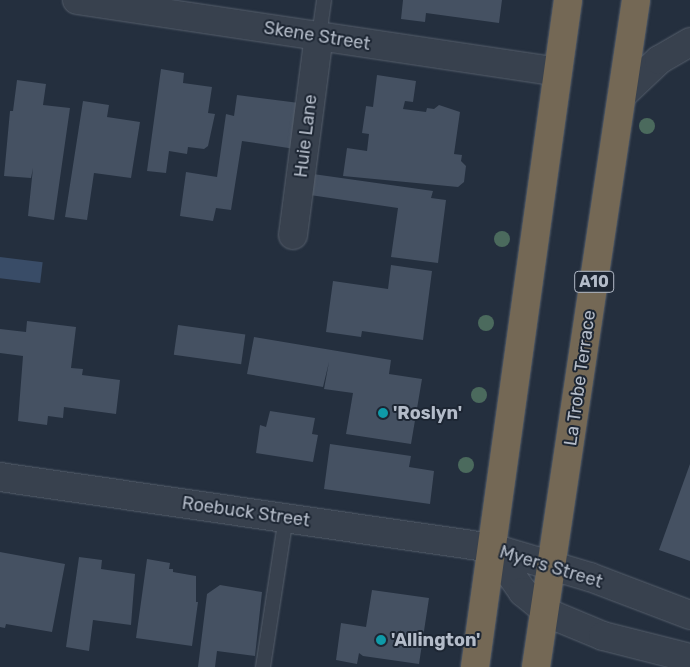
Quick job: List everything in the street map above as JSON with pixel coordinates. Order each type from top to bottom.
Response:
[{"type":"highway","points":[[475,667],[568,0]]},
{"type":"highway","name":"La Trobe Terrace","points":[[536,667],[636,0]]},
{"type":"street","name":"Skene Street","points":[[77,0],[557,72]]},
{"type":"street","name":"Huie Lane","points":[[293,235],[319,36]]},
{"type":"street","points":[[622,95],[660,60],[690,42]]},
{"type":"street","name":"Roebuck Street","points":[[0,477],[406,534],[492,548]]},
{"type":"street","name":"Myers Street","points":[[492,548],[552,565],[643,596],[690,615]]},
{"type":"street","name":"Myers Street","points":[[492,548],[512,580],[544,610],[603,636],[690,658]]},
{"type":"lane","points":[[319,36],[324,0]]},
{"type":"lane","points":[[263,667],[286,517]]},
{"type":"water","points":[[0,257],[43,262],[40,283],[0,278]]},
{"type":"building","points":[[403,0],[502,0],[499,23],[426,13],[425,22],[401,19]]},
{"type":"building","points":[[161,69],[184,73],[183,83],[212,87],[208,113],[215,114],[208,146],[204,149],[188,147],[187,154],[169,151],[166,173],[147,171]]},
{"type":"building","points":[[377,75],[416,81],[413,102],[405,101],[403,109],[426,112],[427,108],[434,109],[439,105],[460,112],[454,154],[462,155],[461,161],[466,166],[464,182],[458,187],[343,176],[347,148],[367,151],[369,134],[362,133],[366,106],[373,107]]},
{"type":"building","points":[[17,80],[46,84],[43,105],[70,108],[54,220],[28,216],[33,168],[31,178],[4,176],[10,111],[13,111]]},
{"type":"building","points":[[237,95],[299,103],[295,149],[242,141],[231,210],[216,208],[213,221],[180,216],[186,172],[217,177],[226,114],[234,116]]},
{"type":"building","points":[[83,101],[109,105],[107,117],[140,122],[131,178],[94,173],[87,220],[65,217]]},
{"type":"building","points":[[313,174],[433,191],[431,198],[446,200],[438,263],[391,257],[398,208],[310,195]]},
{"type":"building","points":[[391,265],[432,271],[423,340],[362,331],[361,337],[326,332],[333,281],[388,289]]},
{"type":"building","points":[[27,321],[76,327],[71,368],[83,369],[82,375],[120,380],[116,414],[64,407],[63,418],[48,416],[47,425],[18,421],[23,356],[0,353],[0,329],[26,332]]},
{"type":"building","points":[[178,325],[245,334],[241,364],[174,355]]},
{"type":"building","name":"'Roslyn'","points":[[254,337],[391,360],[389,374],[422,379],[411,444],[346,434],[353,393],[324,389],[329,362],[323,387],[247,374]]},
{"type":"building","points":[[270,411],[315,418],[312,434],[318,435],[313,462],[256,453],[260,425],[266,427]]},
{"type":"building","points":[[330,444],[411,456],[409,467],[434,471],[430,504],[324,489]]},
{"type":"building","points":[[690,464],[690,561],[659,550]]},
{"type":"building","points":[[0,552],[65,564],[52,632],[6,624],[5,628],[0,627]]},
{"type":"building","points":[[79,557],[102,560],[101,569],[135,574],[131,625],[93,620],[89,651],[66,647]]},
{"type":"building","points":[[147,559],[170,563],[169,569],[173,569],[173,572],[196,576],[196,602],[198,602],[192,646],[136,638]]},
{"type":"building","points":[[220,585],[262,592],[255,656],[217,651],[215,667],[198,667],[207,594]]},
{"type":"building","name":"'Allington'","points":[[372,590],[429,598],[419,664],[363,656],[359,653],[357,664],[336,660],[341,623],[366,627]]},
{"type":"place","name":"'Roslyn'","points":[[383,413]]},
{"type":"place","name":"'Allington'","points":[[381,640]]}]
